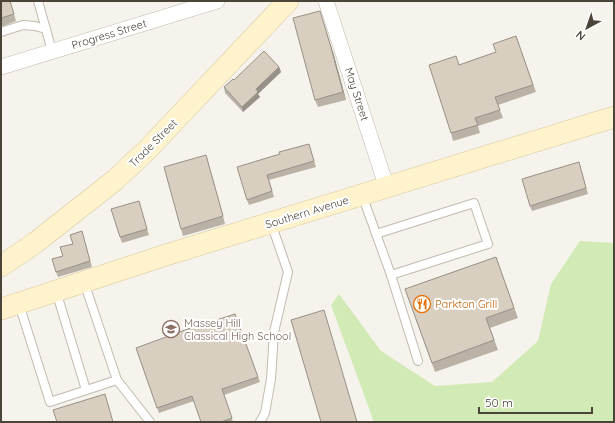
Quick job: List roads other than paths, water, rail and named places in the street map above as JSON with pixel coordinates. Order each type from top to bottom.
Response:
[{"type":"main road","name":"Trade Street","points":[[1,266],[35,243],[115,180],[148,150],[288,1]]},
{"type":"main road","name":"Southern Avenue","points":[[10,306],[166,255],[362,196],[614,117]]},
{"type":"street","name":"Progress Street","points":[[1,67],[187,5],[217,1]]},
{"type":"street","name":"May Street","points":[[326,1],[387,188]]},
{"type":"lane","points":[[38,1],[52,51]]},
{"type":"lane","points":[[1,32],[23,25],[46,29]]},
{"type":"lane","points":[[362,196],[391,275],[418,361]]},
{"type":"lane","points":[[376,234],[474,203],[488,244],[391,275]]},
{"type":"lane","points":[[260,422],[265,413],[268,399],[271,379],[274,332],[288,272],[271,223]]},
{"type":"lane","points":[[84,282],[117,380],[150,422]]},
{"type":"lane","points":[[56,291],[86,390]]},
{"type":"lane","points":[[10,306],[50,402],[117,380]]},
{"type":"place","name":"Parkton Grill","points":[[422,304]]},
{"type":"place","name":"Massey Hill Classical High School","points":[[171,329]]}]
